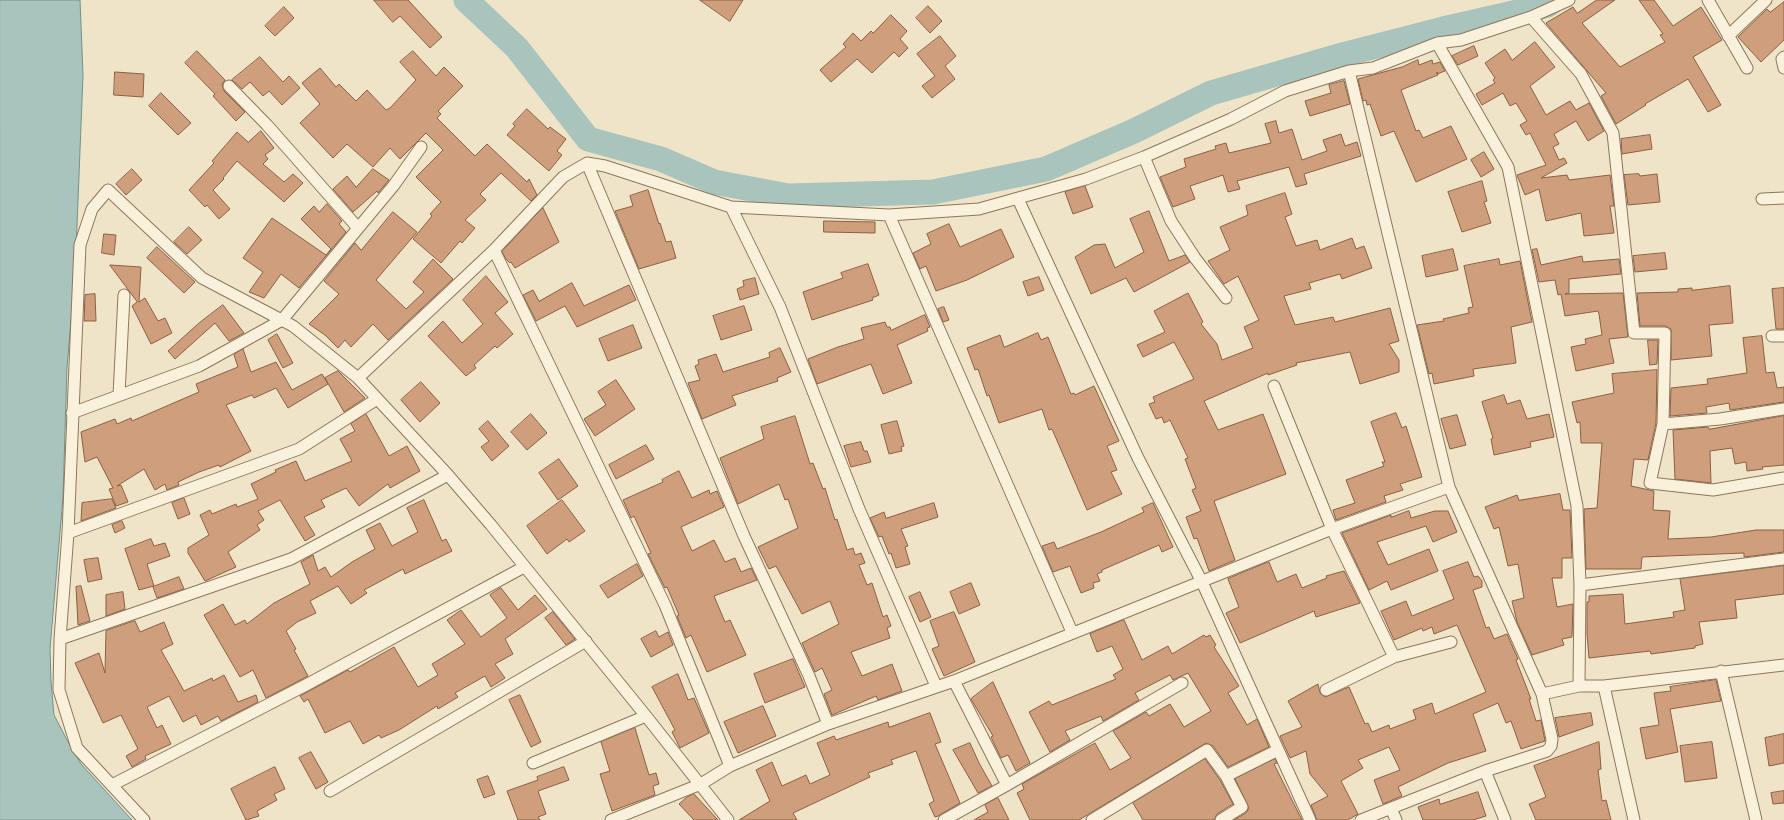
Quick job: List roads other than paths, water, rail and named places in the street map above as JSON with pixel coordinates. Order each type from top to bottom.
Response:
[{"type":"street","points":[[358,378],[494,250],[563,177],[587,163],[605,166],[732,207],[889,215],[979,209],[1086,179],[1144,157],[1231,119],[1285,91],[1349,71],[1373,68],[1437,43],[1462,40],[1531,17],[1569,0]]},
{"type":"street","points":[[1708,0],[1747,68]]},
{"type":"street","points":[[1728,36],[1766,0]]},
{"type":"street","points":[[1531,17],[1581,74],[1613,133],[1634,333],[1665,333],[1663,424],[1650,483],[1713,490],[1784,478]]},
{"type":"street","points":[[1437,43],[1508,167],[1577,506],[1580,585],[1579,686]]},
{"type":"street","points":[[1784,57],[1782,59],[1784,68]]},
{"type":"street","points":[[1349,71],[1449,487],[1542,694],[1552,739],[1551,746],[1547,751],[1485,771],[1361,820]]},
{"type":"street","points":[[229,86],[267,125],[358,228]]},
{"type":"street","points":[[72,413],[199,366],[282,320],[394,185],[421,148]]},
{"type":"street","points":[[1144,157],[1171,221],[1195,258],[1226,298]]},
{"type":"street","points":[[587,163],[744,536],[809,676],[828,724]]},
{"type":"street","points":[[144,820],[76,748],[59,690],[60,639],[68,533],[80,245],[92,209],[108,190],[202,278],[293,326],[358,378],[448,475],[491,525],[701,784],[728,820]]},
{"type":"street","points":[[1018,198],[1138,458],[1202,582],[1310,820]]},
{"type":"street","points":[[1762,199],[1784,198]]},
{"type":"street","points":[[732,207],[780,307],[859,509],[936,686]]},
{"type":"street","points":[[889,215],[1072,632]]},
{"type":"street","points":[[494,250],[665,605],[730,766]]},
{"type":"street","points":[[119,396],[124,295]]},
{"type":"street","points":[[1772,336],[1784,336]]},
{"type":"street","points":[[1274,386],[1332,529],[1394,657]]},
{"type":"street","points":[[68,533],[300,449],[377,399]]},
{"type":"street","points":[[1663,424],[1720,419],[1784,409]]},
{"type":"street","points":[[60,639],[291,559],[448,475]]},
{"type":"street","points":[[611,820],[701,784],[730,766],[828,724],[954,681],[1072,632],[1202,582],[1332,529],[1449,487]]},
{"type":"street","points":[[1580,585],[1784,559]]},
{"type":"street","points":[[112,785],[306,685],[524,567]]},
{"type":"street","points":[[330,791],[586,641]]},
{"type":"street","points":[[1326,690],[1394,657],[1451,642]]},
{"type":"street","points":[[1542,694],[1579,686],[1604,686],[1722,671],[1784,665]]},
{"type":"street","points":[[1722,671],[1756,820]]},
{"type":"street","points":[[954,681],[1007,785]]},
{"type":"street","points":[[944,820],[1182,683]]},
{"type":"street","points":[[1604,686],[1634,820]]},
{"type":"street","points":[[533,763],[646,716]]},
{"type":"street","points":[[1092,820],[1207,750],[1226,776],[1242,807],[1221,820]]},
{"type":"street","points":[[1226,776],[1278,750]]},
{"type":"street","points":[[1485,771],[1505,820]]},
{"type":"street","points":[[1391,808],[1396,820]]},
{"type":"water","points":[[0,0],[80,0],[83,75],[75,276],[67,367],[63,497],[50,649],[51,681],[54,715],[67,740],[81,764],[132,820],[0,820]]},
{"type":"waterway","points":[[466,0],[517,48],[588,139],[661,159],[714,182],[788,196],[933,192],[1046,169],[1134,131],[1211,93],[1342,55],[1443,29],[1548,5],[1554,0]]}]
